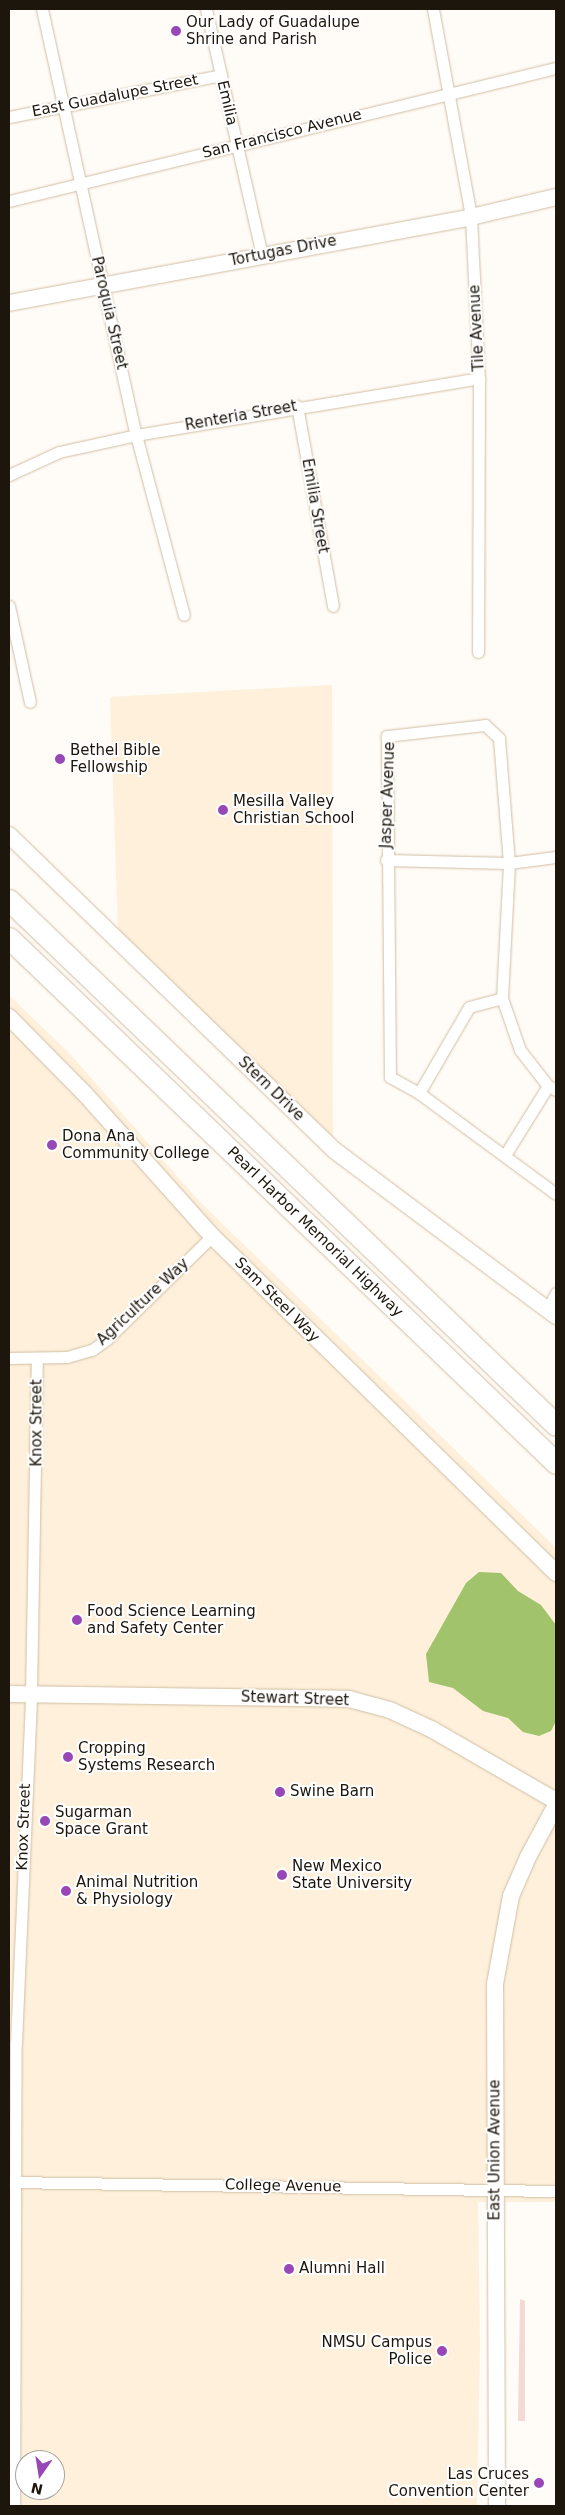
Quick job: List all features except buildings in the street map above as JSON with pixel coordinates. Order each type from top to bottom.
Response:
[{"type":"highway","name":"Pearl Harbor Memorial Highway","points":[[9,900],[556,1423]]},
{"type":"highway","name":"Pearl Harbor Memorial Highway","points":[[9,938],[556,1463]]},
{"type":"street","name":"Paroquia Street","points":[[42,9],[136,435],[184,615]]},
{"type":"street","name":"Emilia","points":[[206,9],[262,255]]},
{"type":"street","name":"Tile Avenue","points":[[433,9],[471,217],[479,378],[478,652]]},
{"type":"street","name":"San Francisco Avenue","points":[[9,201],[556,68]]},
{"type":"street","name":"East Guadalupe Street","points":[[9,117],[220,75]]},
{"type":"street","name":"Tortugas Drive","points":[[9,303],[471,217],[556,197]]},
{"type":"street","name":"Renteria Street","points":[[9,475],[59,452],[136,435],[297,406],[479,378]]},
{"type":"street","name":"Emilia Street","points":[[297,406],[333,606]]},
{"type":"street","points":[[9,606],[30,702]]},
{"type":"street","name":"Jasper Avenue","points":[[552,1088],[520,1050],[502,998],[508,863],[499,738],[485,725],[387,736],[386,860],[390,1077],[419,1093],[556,1194]]},
{"type":"street","name":"Stern Drive","points":[[9,835],[334,1150],[552,1312]]},
{"type":"street","points":[[386,860],[508,863],[556,857]]},
{"type":"street","points":[[419,1093],[469,1007],[502,998]]},
{"type":"street","name":"Sam Steel Way","points":[[9,1017],[85,1094],[212,1236],[556,1573]]},
{"type":"street","points":[[505,1155],[552,1088]]},
{"type":"street","name":"Agriculture Way","points":[[9,1358],[37,1359],[76,1355],[103,1342],[212,1236]]},
{"type":"street","points":[[552,1312],[556,1293]]},
{"type":"street","name":"Knox Street","points":[[14,2506],[13,2182],[16,2043],[15,1945],[30,1694],[37,1359]]},
{"type":"street","name":"Stewart Street","points":[[9,1694],[324,1697],[370,1704],[433,1730],[556,1801]]},
{"type":"street","name":"East Union Avenue","points":[[497,2506],[495,1984],[501,1938],[519,1877],[556,1805]]},
{"type":"street","name":"College Avenue","points":[[13,2182],[556,2191]]},
{"type":"shaded area","name":"Mesilla Valley Christian School","points":[[332,685],[333,1140],[118,933],[110,697]]},
{"type":"shaded area","name":"New Mexico State University","points":[[9,995],[70,1054],[198,1200],[556,1548],[556,2202],[478,2202],[480,2344],[477,2506],[9,2506]]},
{"type":"shaded area","points":[[479,1572],[501,1573],[518,1591],[541,1605],[556,1625],[556,1721],[551,1731],[539,1736],[523,1732],[508,1718],[483,1711],[453,1688],[429,1682],[426,1654],[466,1583]]},
{"type":"shaded area","points":[[520,2299],[525,2301],[525,2421],[518,2421]]},
{"type":"place","name":"Our Lady of Guadalupe Shrine and Parish","points":[[176,31]]},
{"type":"place","name":"Bethel Bible Fellowship","points":[[60,759]]},
{"type":"place","name":"Mesilla Valley Christian School","points":[[223,810]]},
{"type":"place","name":"Dona Ana Community College","points":[[52,1145]]},
{"type":"place","name":"Food Science Learning and Safety Center","points":[[77,1620]]},
{"type":"place","name":"Cropping Systems Research","points":[[68,1757]]},
{"type":"place","name":"Swine Barn","points":[[280,1792]]},
{"type":"place","name":"Sugarman Space Grant","points":[[45,1821]]},
{"type":"place","name":"New Mexico State University","points":[[282,1875]]},
{"type":"place","name":"Animal Nutrition & Physiology","points":[[66,1891]]},
{"type":"place","name":"Alumni Hall","points":[[289,2269]]},
{"type":"place","name":"NMSU Campus Police","points":[[442,2351]]},
{"type":"place","name":"Las Cruces Convention Center","points":[[539,2483]]}]
